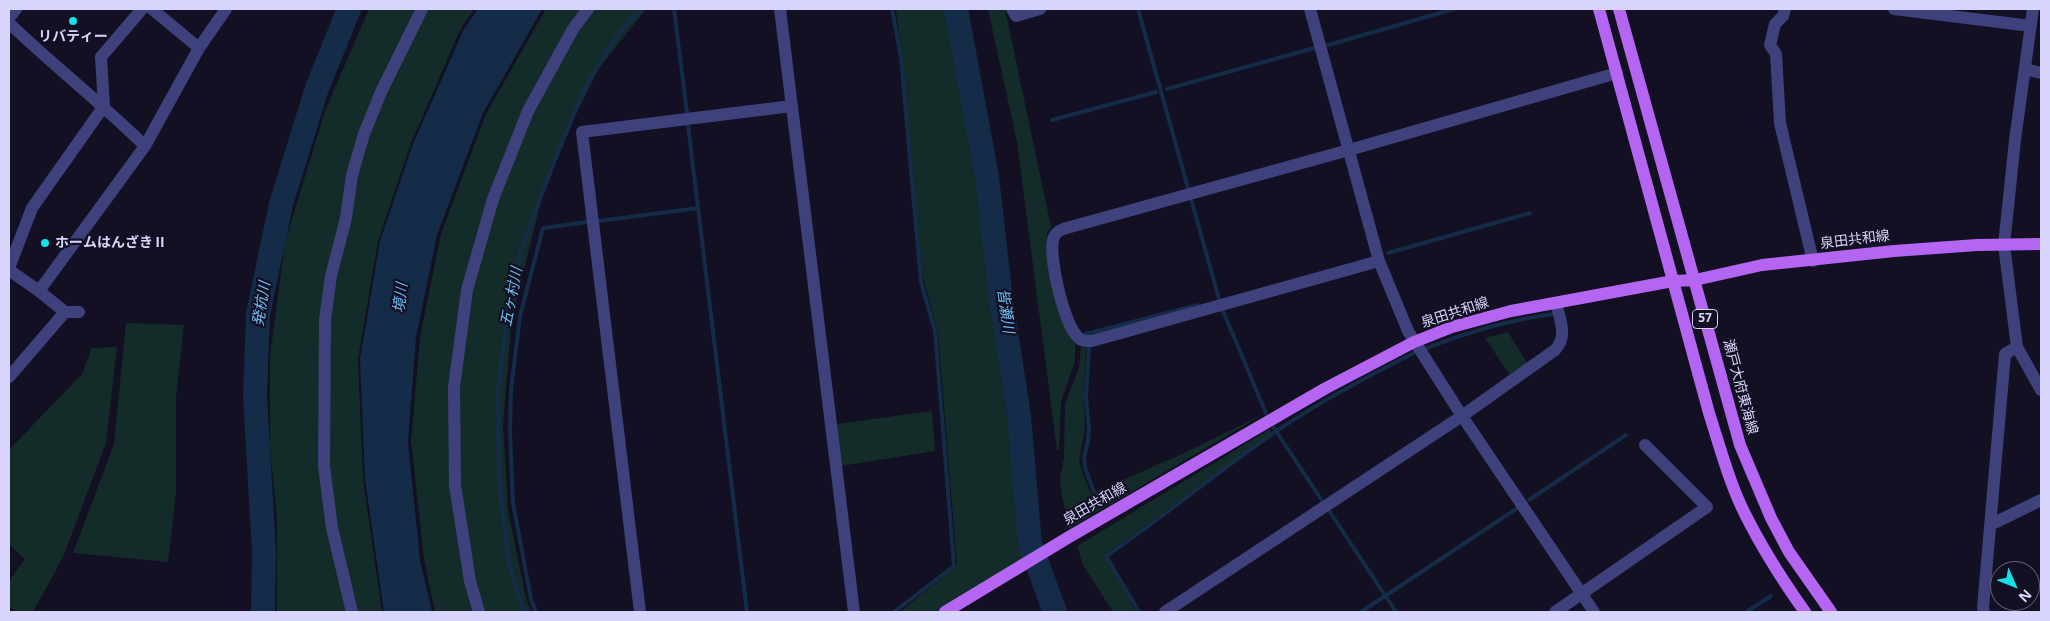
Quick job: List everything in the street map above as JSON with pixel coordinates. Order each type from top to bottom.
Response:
[{"type":"main road","name":"57","points":[[1599,9],[1709,413],[1733,485],[1758,539],[1804,612]]},
{"type":"main road","name":"瀬戸大府東海線","points":[[1620,9],[1740,445],[1756,487],[1789,552],[1830,612]]},
{"type":"main road","name":"泉田共和線","points":[[945,612],[1064,539],[1356,371],[1414,342],[1452,327],[1484,318],[1556,303],[1673,281],[1695,280],[1762,264],[1813,261],[1894,251],[2041,244]]},
{"type":"street","points":[[9,18],[16,9]]},
{"type":"street","points":[[79,312],[65,312],[9,269],[32,208],[104,106],[101,57],[142,9]]},
{"type":"street","points":[[152,9],[199,48]]},
{"type":"street","points":[[39,291],[145,146],[199,48],[226,9]]},
{"type":"street","points":[[352,612],[332,528],[324,466],[325,320],[332,276],[346,218],[354,167],[364,134],[381,92],[422,9]]},
{"type":"street","points":[[479,612],[470,581],[455,485],[454,387],[467,290],[493,199],[528,111],[573,29],[588,9]]},
{"type":"street","points":[[780,9],[850,592],[854,612]]},
{"type":"street","points":[[1012,9],[1016,16],[1040,9]]},
{"type":"street","points":[[1310,9],[1379,261],[1408,331],[1462,416],[1594,612]]},
{"type":"street","points":[[1785,9],[1783,16],[1775,24],[1770,45],[1776,54],[1780,123],[1813,261]]},
{"type":"street","points":[[1894,9],[2031,26]]},
{"type":"street","points":[[2033,9],[2015,140],[2004,245],[2017,347],[2041,390]]},
{"type":"street","points":[[9,23],[51,63],[104,106],[145,146]]},
{"type":"street","points":[[2025,69],[2041,73]]},
{"type":"street","points":[[1379,261],[1092,341],[1084,341],[1078,338],[1074,332],[1058,289],[1052,251],[1053,238],[1062,229],[1349,150],[1617,73]]},
{"type":"street","points":[[640,612],[582,132],[792,106]]},
{"type":"street","points":[[1165,612],[1462,416],[1555,350],[1562,344],[1563,336],[1556,303]]},
{"type":"street","points":[[9,377],[65,312]]},
{"type":"street","points":[[1984,612],[2005,354],[2017,347]]},
{"type":"street","points":[[1555,612],[1707,507],[1645,445]]},
{"type":"street","points":[[1990,525],[2041,500]]},
{"type":"green space","points":[[369,9],[474,9],[461,28],[411,143],[378,241],[358,359],[363,479],[382,612],[277,612],[277,520],[270,447],[270,357],[285,242],[325,111]]},
{"type":"green space","points":[[546,9],[646,9],[599,68],[564,138],[540,205],[512,317],[503,424],[508,511],[526,598],[531,612],[435,612],[424,559],[411,441],[420,337],[441,234],[486,114]]},
{"type":"green space","points":[[896,9],[948,9],[970,132],[1025,560],[937,612],[900,612],[957,565],[938,333],[921,270],[905,85]]},
{"type":"green space","points":[[988,9],[1005,9],[1051,227],[1047,233],[1049,251],[1075,340],[1075,361],[1061,402],[1059,450],[1057,450],[1017,142]]},
{"type":"green space","points":[[126,323],[184,325],[176,396],[176,493],[168,562],[73,553],[114,444]]},
{"type":"green space","points":[[1508,332],[1528,365],[1511,377],[1485,338]]},
{"type":"green space","points":[[117,347],[106,443],[63,557],[33,612],[17,612],[9,607],[9,581],[25,559],[9,544],[9,450],[82,374],[92,348]]},
{"type":"green space","points":[[1081,347],[1086,348],[1085,430],[1079,459],[1091,494],[1182,454],[1262,415],[1070,528],[1062,496],[1060,478],[1064,458],[1065,404],[1079,367]]},
{"type":"green space","points":[[932,411],[935,451],[841,466],[836,424]]},
{"type":"green space","points":[[1270,429],[1271,433],[1104,555],[1136,612],[1113,612],[1083,565],[1077,546]]},
{"type":"water","name":"境川","points":[[478,9],[542,9],[483,113],[437,235],[416,337],[408,442],[420,560],[432,612],[384,612],[365,479],[360,359],[380,241],[413,144],[464,29]]},
{"type":"waterway","name":"発杭川","points":[[263,612],[264,551],[255,397],[258,314],[281,204],[317,88],[349,9]]},
{"type":"waterway","name":"五ヶ村川","points":[[524,612],[509,563],[499,482],[498,392],[507,317],[521,250],[556,157],[586,86],[617,35],[640,9]]},
{"type":"waterway","points":[[674,9],[687,113]]},
{"type":"waterway","points":[[892,9],[901,58],[921,282],[935,331],[954,566],[894,612]]},
{"type":"waterway","name":"皆瀬川","points":[[956,9],[987,177],[1001,299],[1019,416],[1030,544],[1055,612]]},
{"type":"waterway","points":[[1138,9],[1219,299]]},
{"type":"waterway","points":[[1328,45],[1454,9]]},
{"type":"waterway","points":[[1167,89],[1314,48]]},
{"type":"waterway","points":[[1052,120],[1156,92]]},
{"type":"waterway","points":[[688,125],[747,612]]},
{"type":"waterway","points":[[599,221],[698,208]]},
{"type":"waterway","points":[[1388,253],[1530,213]]},
{"type":"waterway","points":[[536,612],[531,599],[513,503],[510,430],[511,390],[520,316],[543,228],[587,222]]},
{"type":"waterway","points":[[1086,334],[1198,305]]},
{"type":"waterway","points":[[1223,311],[1266,413]]},
{"type":"waterway","points":[[1427,348],[1489,327],[1553,314]]},
{"type":"waterway","points":[[1089,348],[1086,397],[1089,430],[1084,457],[1085,468],[1094,492]]},
{"type":"waterway","points":[[1139,612],[1106,556],[1149,526],[1253,447],[1292,421],[1343,390],[1414,353]]},
{"type":"waterway","points":[[1274,428],[1323,502]]},
{"type":"waterway","points":[[1529,500],[1626,435]]},
{"type":"waterway","points":[[1328,509],[1396,612]]},
{"type":"waterway","points":[[1361,612],[1516,509]]},
{"type":"waterway","points":[[1746,612],[1771,596]]},
{"type":"place","name":"リバティー","points":[[73,21]]},
{"type":"place","name":"ホームはんざきⅡ","points":[[45,243]]}]
